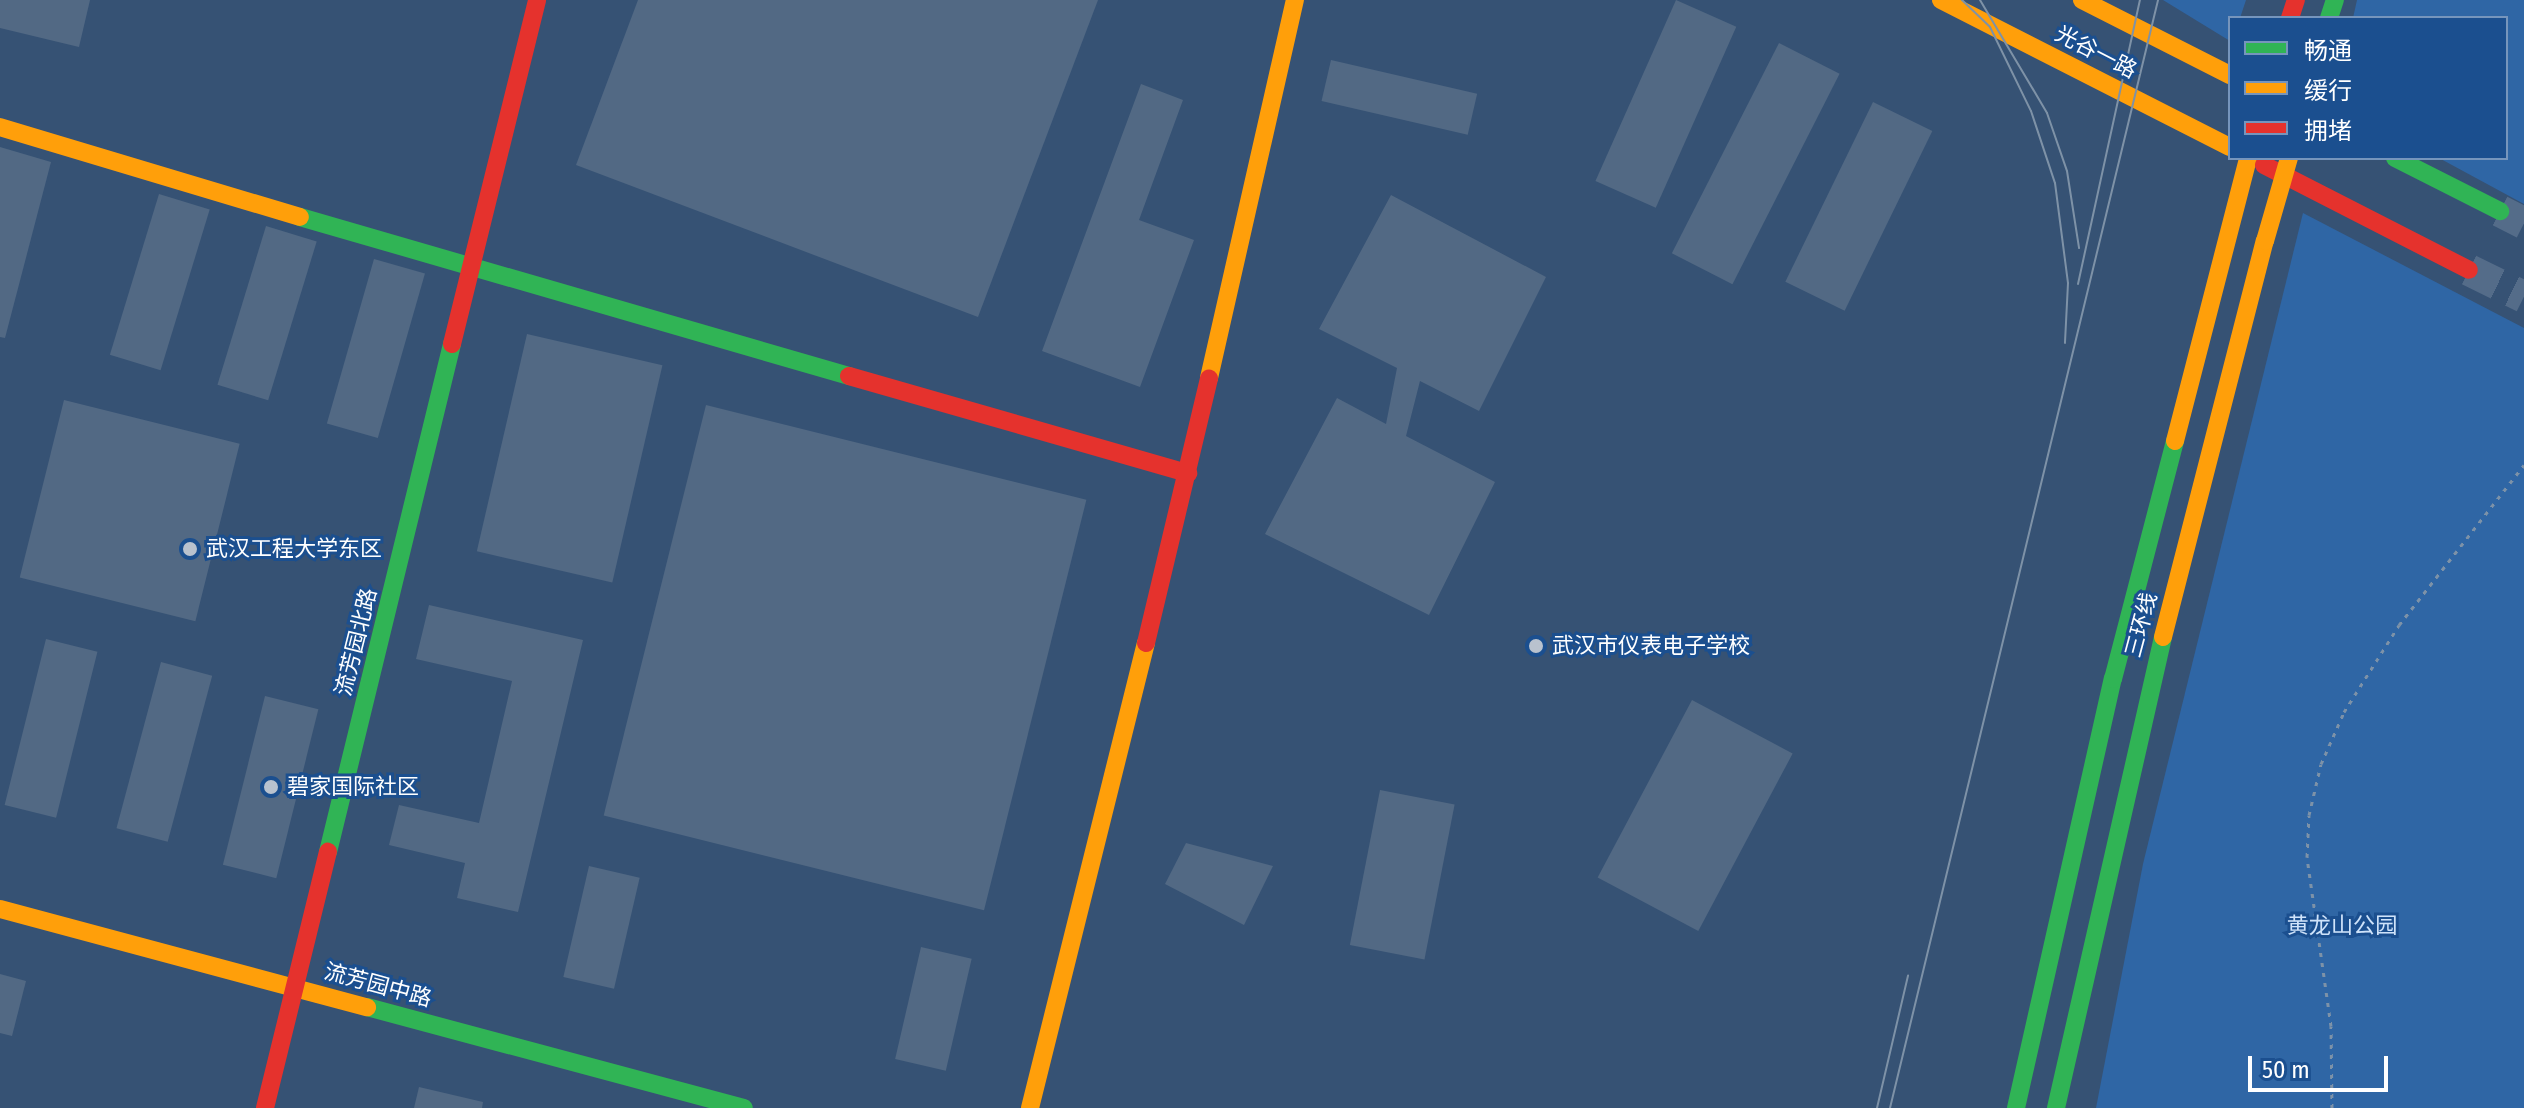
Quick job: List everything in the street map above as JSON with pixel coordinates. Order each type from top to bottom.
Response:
[{"type":"main road","name":"流芳园北路","points":[[265,1108],[474,269],[537,0]]},
{"type":"main road","points":[[1030,1108],[1188,473],[1295,0]]},
{"type":"main road","name":"光谷一路","points":[[1941,0],[2228,146]]},
{"type":"main road","name":"光谷一路","points":[[2082,0],[2228,74]]},
{"type":"main road","points":[[0,127],[474,269],[1188,473]]},
{"type":"main road","name":"三环线","points":[[2016,1108],[2113,679],[2227,229],[2249,160]]},
{"type":"main road","points":[[2254,160],[2469,270]]},
{"type":"main road","name":"三环线","points":[[2056,1108],[2149,691],[2288,160]]},
{"type":"main road","points":[[2399,160],[2500,211]]},
{"type":"main road","name":"流芳园中路","points":[[0,909],[744,1108]]},
{"type":"path","points":[[2332,1108],[2331,1026],[2307,857],[2309,815],[2321,764],[2344,712],[2399,625],[2524,465]]},
{"type":"green space","points":[[2163,0],[2246,0],[2241,16],[2228,16],[2228,40]]},
{"type":"green space","points":[[2357,0],[2524,0],[2524,204],[2443,160],[2508,160],[2508,16],[2353,16]]},
{"type":"green space","name":"黄龙山公园","points":[[2303,213],[2524,328],[2524,1108],[2096,1108],[2143,864]]},
{"type":"building","points":[[0,0],[90,0],[79,47],[0,28]]},
{"type":"building","points":[[638,0],[1098,0],[978,317],[576,165]]},
{"type":"building","points":[[1676,0],[1736,27],[1656,208],[1595,181]]},
{"type":"building","points":[[1779,43],[1840,74],[1732,284],[1672,253]]},
{"type":"building","points":[[1331,60],[1477,94],[1468,135],[1322,101]]},
{"type":"building","points":[[1141,84],[1183,100],[1139,220],[1194,240],[1140,387],[1042,351]]},
{"type":"building","points":[[1873,102],[1932,131],[1845,311],[1785,282]]},
{"type":"building","points":[[0,147],[51,162],[5,338],[0,337]]},
{"type":"building","points":[[159,194],[210,209],[161,370],[110,355]]},
{"type":"building","points":[[1391,195],[1546,277],[1479,411],[1420,381],[1406,436],[1495,482],[1429,615],[1265,534],[1337,398],[1386,424],[1397,368],[1319,329]]},
{"type":"building","points":[[266,226],[317,241],[268,400],[217,385]]},
{"type":"building","points":[[374,259],[425,274],[378,438],[327,423]]},
{"type":"building","points":[[527,334],[662,365],[612,583],[477,551]]},
{"type":"building","points":[[64,400],[240,444],[195,621],[20,578]]},
{"type":"building","points":[[706,405],[1086,500],[984,910],[604,815]]},
{"type":"building","points":[[429,605],[583,640],[518,912],[457,898],[465,863],[389,845],[399,805],[479,823],[512,681],[416,659]]},
{"type":"building","points":[[46,639],[97,652],[56,818],[5,805]]},
{"type":"building","points":[[161,662],[212,676],[168,842],[116,828]]},
{"type":"building","name":"碧家国际社区","points":[[265,696],[318,709],[276,878],[223,865]]},
{"type":"building","points":[[1692,700],[1793,754],[1698,931],[1598,877]]},
{"type":"building","points":[[1380,790],[1455,805],[1424,960],[1350,945]]},
{"type":"building","points":[[1186,843],[1273,866],[1244,925],[1165,884]]},
{"type":"building","points":[[589,866],[640,878],[614,989],[563,977]]},
{"type":"building","points":[[921,947],[972,959],[946,1071],[895,1059]]},
{"type":"building","points":[[0,974],[26,981],[12,1036],[0,1033]]},
{"type":"building","points":[[419,1087],[483,1102],[482,1108],[414,1108]]},
{"type":"tunnel","points":[[2500,211],[2524,223]]},
{"type":"tunnel","points":[[2469,270],[2524,297]]},
{"type":"tram line","points":[[1962,0],[1990,27],[2031,111],[2055,183],[2068,283],[2065,343]]},
{"type":"tram line","points":[[1980,0],[2047,113],[2067,171],[2079,248]]},
{"type":"tram line","points":[[2078,284],[2140,0]]},
{"type":"tram line","points":[[1890,1108],[2158,0]]},
{"type":"tram line","points":[[1877,1108],[1908,976]]},
{"type":"traffic: fast","points":[[2330,16],[2335,0]]},
{"type":"traffic: fast","points":[[2399,160],[2500,211]]},
{"type":"traffic: fast","points":[[300,217],[849,376]]},
{"type":"traffic: fast","points":[[328,852],[452,344]]},
{"type":"traffic: fast","points":[[2016,1108],[2113,679],[2175,441]]},
{"type":"traffic: fast","points":[[2056,1108],[2163,637]]},
{"type":"traffic: fast","points":[[367,1007],[744,1108]]},
{"type":"traffic: slow","points":[[1209,378],[1295,0]]},
{"type":"traffic: slow","points":[[1941,0],[2228,146]]},
{"type":"traffic: slow","points":[[2082,0],[2228,74]]},
{"type":"traffic: slow","points":[[0,127],[300,217]]},
{"type":"traffic: slow","points":[[2175,441],[2247,160]]},
{"type":"traffic: slow","points":[[2265,241],[2288,160]]},
{"type":"traffic: slow","points":[[2163,637],[2265,241]]},
{"type":"traffic: slow","points":[[1030,1108],[1146,643]]},
{"type":"traffic: slow","points":[[0,909],[367,1007]]},
{"type":"traffic: jam","points":[[452,344],[537,0]]},
{"type":"traffic: jam","points":[[2291,16],[2296,0]]},
{"type":"traffic: jam","points":[[2264,165],[2469,270]]},
{"type":"traffic: jam","points":[[849,376],[1188,473]]},
{"type":"traffic: jam","points":[[1146,643],[1209,378]]},
{"type":"traffic: jam","points":[[265,1108],[328,852]]},
{"type":"place","name":"武汉工程大学东区","points":[[190,549]]},
{"type":"place","name":"武汉市仪表电子学校","points":[[1536,646]]},
{"type":"place","name":"碧家国际社区","points":[[271,787]]}]
